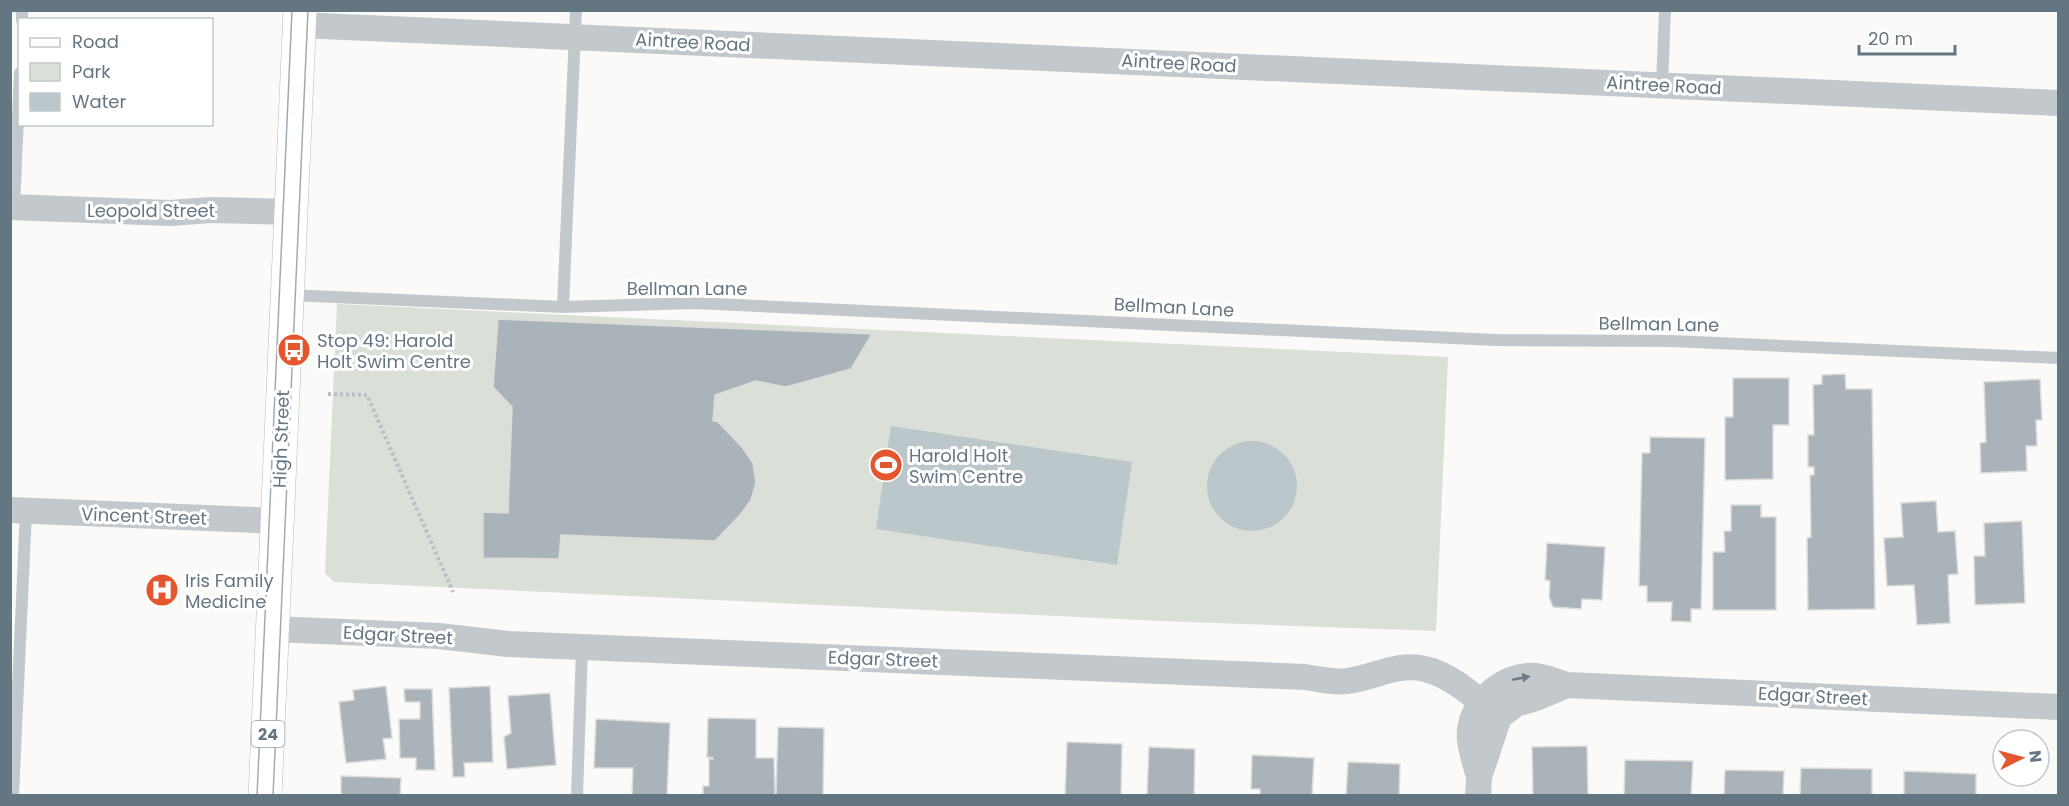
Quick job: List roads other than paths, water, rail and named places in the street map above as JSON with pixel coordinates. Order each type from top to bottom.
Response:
[{"type":"main road","name":"High Street","points":[[265,795],[300,17]]},
{"type":"street","name":"Aintree Road","points":[[300,17],[575,37],[2058,103]]},
{"type":"street","name":"Leopold Street","points":[[12,207],[170,213],[211,210],[292,212]]},
{"type":"street","name":"Vincent Street","points":[[18,510],[278,522]]},
{"type":"street","name":"Edgar Street","points":[[273,629],[439,636],[508,644],[582,648],[1038,665],[1305,677],[1344,681],[1390,669],[1415,667],[1438,673],[1490,710],[1536,698],[1566,685],[2058,707]]},
{"type":"street","points":[[1479,786],[1490,710]]},
{"type":"lane","points":[[562,307],[576,10]]},
{"type":"lane","points":[[1662,85],[1665,10]]},
{"type":"lane","points":[[12,207],[18,106]]},
{"type":"lane","name":"Bellman Lane","points":[[287,295],[562,307],[694,303],[1496,340],[1670,341],[2058,358]]},
{"type":"lane","points":[[14,795],[18,510]]},
{"type":"lane","points":[[577,795],[582,648]]},
{"type":"water","points":[[891,426],[1132,462],[1117,565],[876,529]]},
{"type":"water","points":[[1252,441],[1269,444],[1284,454],[1294,469],[1297,486],[1294,503],[1284,518],[1269,528],[1252,531],[1235,528],[1220,518],[1210,503],[1207,486],[1210,469],[1220,454],[1235,444]]},
{"type":"tram line","points":[[257,796],[292,10]]},
{"type":"tram line","points":[[273,796],[308,10]]},
{"type":"place","name":"Stop 49: Harold Holt Swim Centre","points":[[294,350]]},
{"type":"place","name":"Harold Holt Swim Centre","points":[[886,465]]},
{"type":"place","name":"Iris Family Medicine","points":[[162,590]]}]
